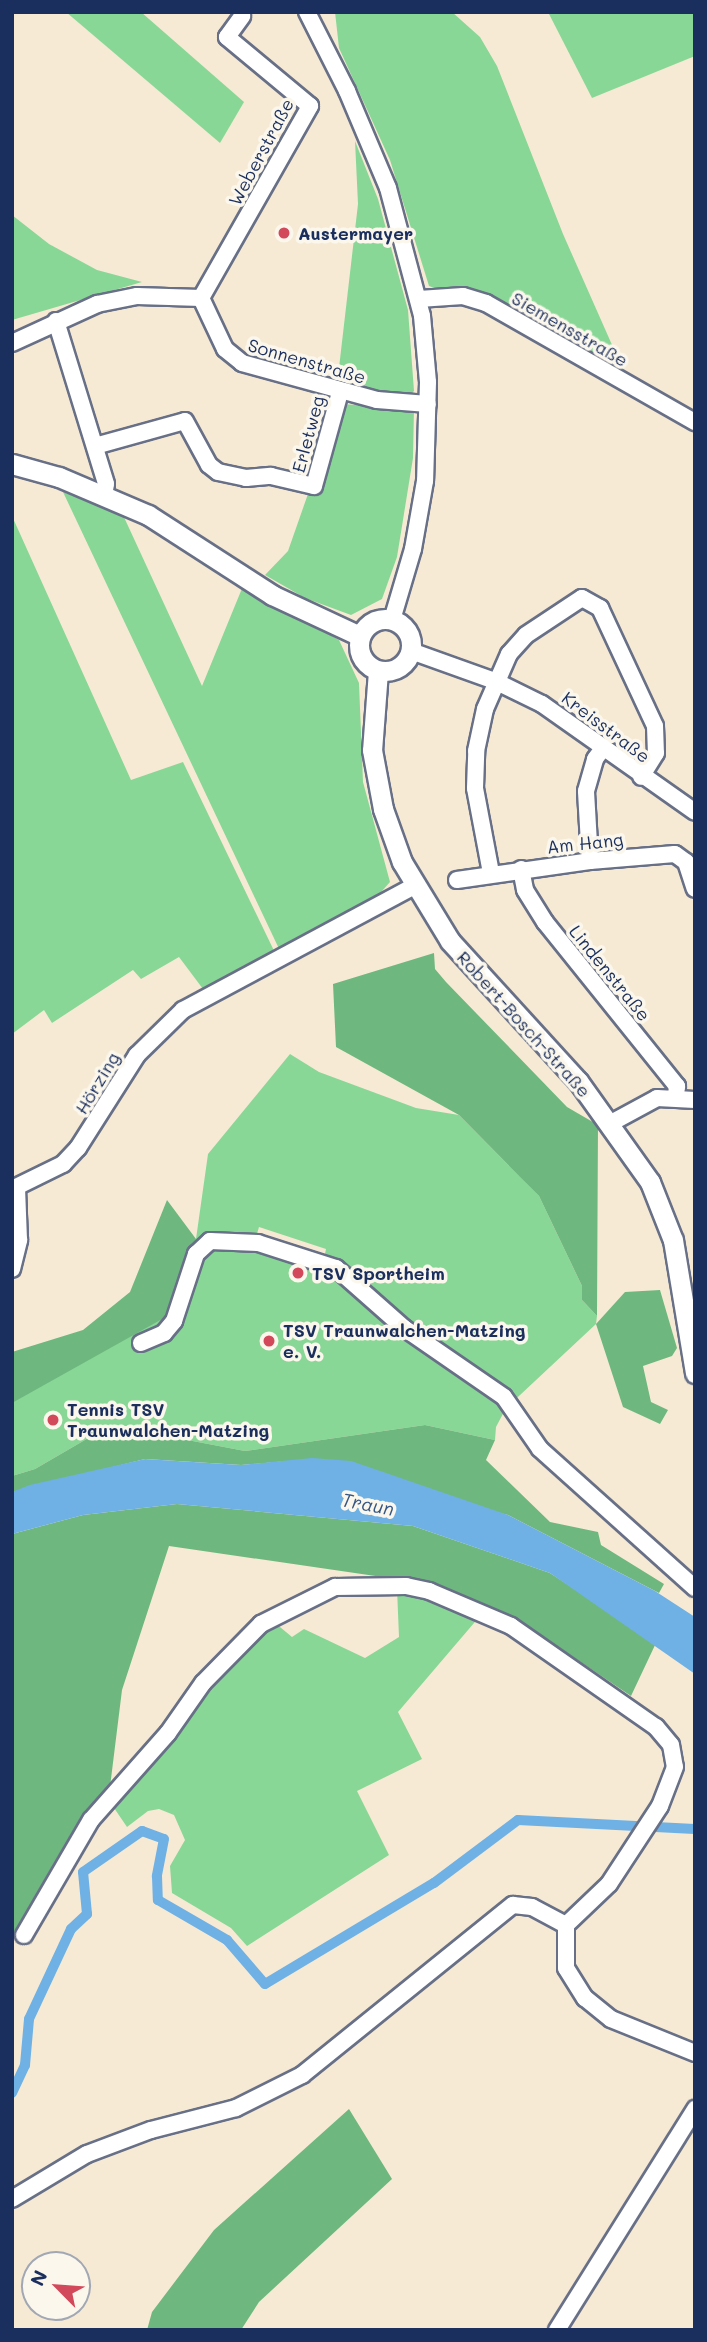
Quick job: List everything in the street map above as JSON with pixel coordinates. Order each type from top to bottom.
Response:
[{"type":"main road","points":[[12,464],[104,495],[172,528],[272,594],[360,636]]},
{"type":"main road","points":[[377,620],[393,620],[409,635],[411,651],[402,665],[378,671],[361,658],[360,636],[377,620]]},
{"type":"main road","name":"Robert-Bosch-Straße","points":[[378,671],[371,725],[376,777],[391,835],[414,886],[471,968],[553,1053],[611,1124],[663,1208],[688,1292],[695,1373]]},
{"type":"street","points":[[307,12],[378,161],[402,227],[419,299],[428,404],[420,516],[393,620]]},
{"type":"street","name":"Weberstraße","points":[[201,298],[310,106],[227,37],[242,16]]},
{"type":"street","points":[[12,343],[57,320],[97,304],[137,296],[201,298]]},
{"type":"street","name":"Siemensstraße","points":[[419,299],[463,296],[486,303],[695,422]]},
{"type":"street","name":"Sonnenstraße","points":[[201,298],[235,359],[340,392],[428,404]]},
{"type":"street","points":[[57,320],[106,484],[104,495]]},
{"type":"street","name":"Erletweg","points":[[95,446],[184,421],[218,472],[246,478],[271,476],[314,486],[340,392]]},
{"type":"street","points":[[491,873],[477,809],[475,770],[478,734],[495,681],[509,654],[540,622],[582,598],[594,601],[655,726],[656,753],[641,777]]},
{"type":"street","name":"Kreisstraße","points":[[411,651],[495,681],[560,715],[641,777],[695,812]]},
{"type":"street","points":[[590,860],[586,791],[595,759],[604,747]]},
{"type":"street","name":"Am Hang","points":[[457,880],[590,860],[680,855],[695,890]]},
{"type":"street","name":"Lindenstraße","points":[[521,869],[525,890],[545,922],[677,1086],[676,1096]]},
{"type":"street","name":"Hörzing","points":[[12,1269],[19,1240],[14,1188],[62,1164],[88,1136],[136,1055],[168,1023],[208,994],[414,886]]},
{"type":"street","points":[[611,1124],[644,1102],[676,1096],[695,1100]]},
{"type":"street","points":[[141,1343],[164,1333],[174,1321],[196,1254],[210,1241],[258,1243],[336,1268],[404,1328],[504,1398],[547,1456],[695,1588]]},
{"type":"street","points":[[24,1935],[91,1820],[168,1733],[203,1683],[261,1625],[335,1587],[406,1586],[454,1601],[511,1626],[640,1716],[671,1745],[675,1767],[647,1826],[609,1884],[566,1926],[566,1968],[584,1998],[611,2019],[695,2053]]},
{"type":"street","points":[[12,2199],[87,2154],[151,2130],[236,2108],[302,2075],[513,1905],[532,1907],[566,1926]]},
{"type":"street","points":[[557,2330],[695,2109]]},
{"type":"green space","points":[[66,12],[141,12],[244,102],[220,143]]},
{"type":"green space","points":[[335,12],[452,12],[480,37],[497,66],[563,234],[628,381],[532,325],[429,286],[390,160],[339,48]]},
{"type":"green space","points":[[548,12],[695,12],[695,56],[592,98]]},
{"type":"green space","points":[[355,141],[378,199],[408,310],[414,391],[407,398],[337,385],[358,204]]},
{"type":"green space","points":[[12,215],[49,244],[97,270],[142,282],[12,320]]},
{"type":"green space","points":[[342,404],[414,409],[413,458],[397,557],[382,599],[351,615],[305,598],[265,575],[288,551],[309,491],[319,493]]},
{"type":"green space","points":[[63,492],[123,515],[202,686],[243,586],[339,640],[359,683],[363,782],[390,882],[374,900],[281,953]]},
{"type":"green space","points":[[12,516],[131,780],[183,762],[278,959],[206,993],[179,957],[141,979],[133,970],[52,1023],[44,1010],[12,1034]]},
{"type":"green space","points":[[434,953],[435,969],[446,982],[567,1107],[598,1125],[597,1316],[582,1300],[582,1286],[539,1196],[459,1115],[336,1047],[333,984]]},
{"type":"green space","points":[[290,1054],[319,1072],[416,1108],[459,1115],[539,1196],[582,1286],[582,1300],[597,1316],[596,1324],[506,1408],[496,1427],[495,1440],[425,1425],[245,1451],[135,1430],[90,1437],[35,1469],[12,1476],[12,1403],[196,1239],[208,1154]],"holes":[[[259,1227],[326,1249],[324,1259],[256,1237]]]},
{"type":"green space","points":[[167,1200],[196,1239],[164,1318],[12,1403],[12,1352],[83,1330],[130,1292]]},
{"type":"green space","points":[[660,1290],[677,1348],[672,1356],[643,1366],[651,1402],[668,1410],[660,1424],[623,1407],[596,1324],[625,1292]]},
{"type":"green space","points":[[425,1425],[495,1440],[486,1460],[550,1522],[598,1532],[601,1545],[664,1584],[659,1593],[508,1515],[288,1461],[241,1465],[145,1459],[12,1492],[12,1476],[35,1469],[90,1437],[135,1430],[245,1451]]},
{"type":"green space","points":[[177,1504],[413,1526],[550,1573],[656,1643],[631,1696],[529,1627],[389,1578],[169,1546],[122,1690],[110,1787],[12,1942],[12,1534],[83,1515]]},
{"type":"green space","points":[[397,1589],[480,1616],[398,1712],[422,1759],[357,1791],[389,1855],[247,1946],[231,1928],[172,1893],[170,1866],[185,1840],[174,1815],[159,1809],[148,1811],[127,1827],[110,1802],[206,1685],[274,1622],[292,1637],[304,1629],[365,1658],[399,1637]]},
{"type":"green space","points":[[349,2109],[392,2179],[259,2302],[241,2330],[147,2330],[152,2312],[214,2230]]},
{"type":"water","name":"Traun","points":[[312,1458],[351,1461],[508,1515],[655,1591],[695,1617],[695,1674],[550,1573],[413,1526],[177,1504],[83,1515],[12,1534],[12,1492],[30,1485],[145,1459],[241,1465]]},
{"type":"waterway","points":[[12,2093],[25,2065],[29,2019],[71,1929],[87,1914],[83,1872],[142,1831],[164,1839],[157,1876],[158,1900],[227,1940],[265,1984],[434,1883],[518,1820],[695,1829]]},
{"type":"place","name":"Austermayer","points":[[284,233]]},
{"type":"place","name":"TSV Sportheim","points":[[298,1273]]},
{"type":"place","name":"TSV Traunwalchen-Matzing e. V.","points":[[269,1341]]},
{"type":"place","name":"Tennis TSV Traunwalchen-Matzing","points":[[53,1420]]}]
